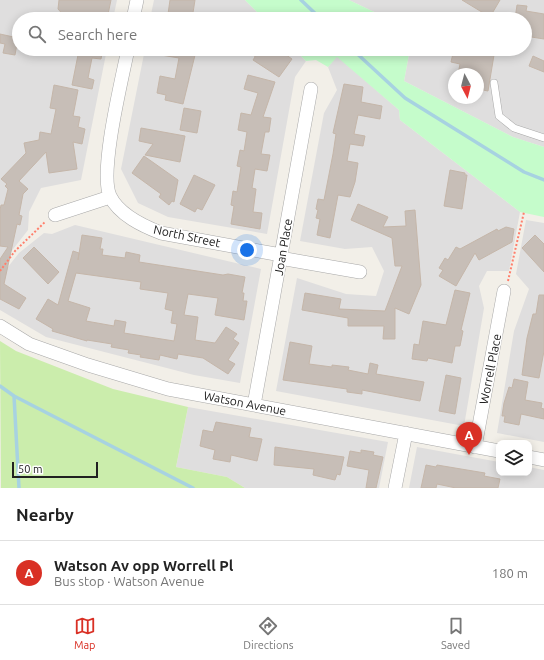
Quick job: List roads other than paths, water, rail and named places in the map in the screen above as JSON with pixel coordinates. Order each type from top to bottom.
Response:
[{"type":"street","points":[[134,12],[137,0]]},
{"type":"street","points":[[55,215],[110,197],[106,181],[107,161],[127,56]]},
{"type":"street","name":"Joan Place","points":[[254,405],[311,89]]},
{"type":"street","name":"North Street","points":[[110,197],[119,208],[134,220],[161,233],[360,272]]},
{"type":"street","name":"Worrell Place","points":[[475,447],[504,291]]},
{"type":"street","name":"Watson Avenue","points":[[0,326],[29,344],[88,365],[168,388],[496,451]]},
{"type":"street","points":[[395,488],[406,433]]},
{"type":"street","points":[[532,458],[544,460]]},
{"type":"lane","points":[[494,83],[499,116],[514,128],[544,138]]},
{"type":"waterway","points":[[301,0],[314,12]]},
{"type":"waterway","points":[[360,56],[405,98],[524,172],[544,180]]},
{"type":"waterway","points":[[0,386],[14,396],[19,488]]},
{"type":"waterway","points":[[14,396],[193,488]]},
{"type":"place","name":"Watson Av opp Worrell Pl","points":[[469,455]]}]
